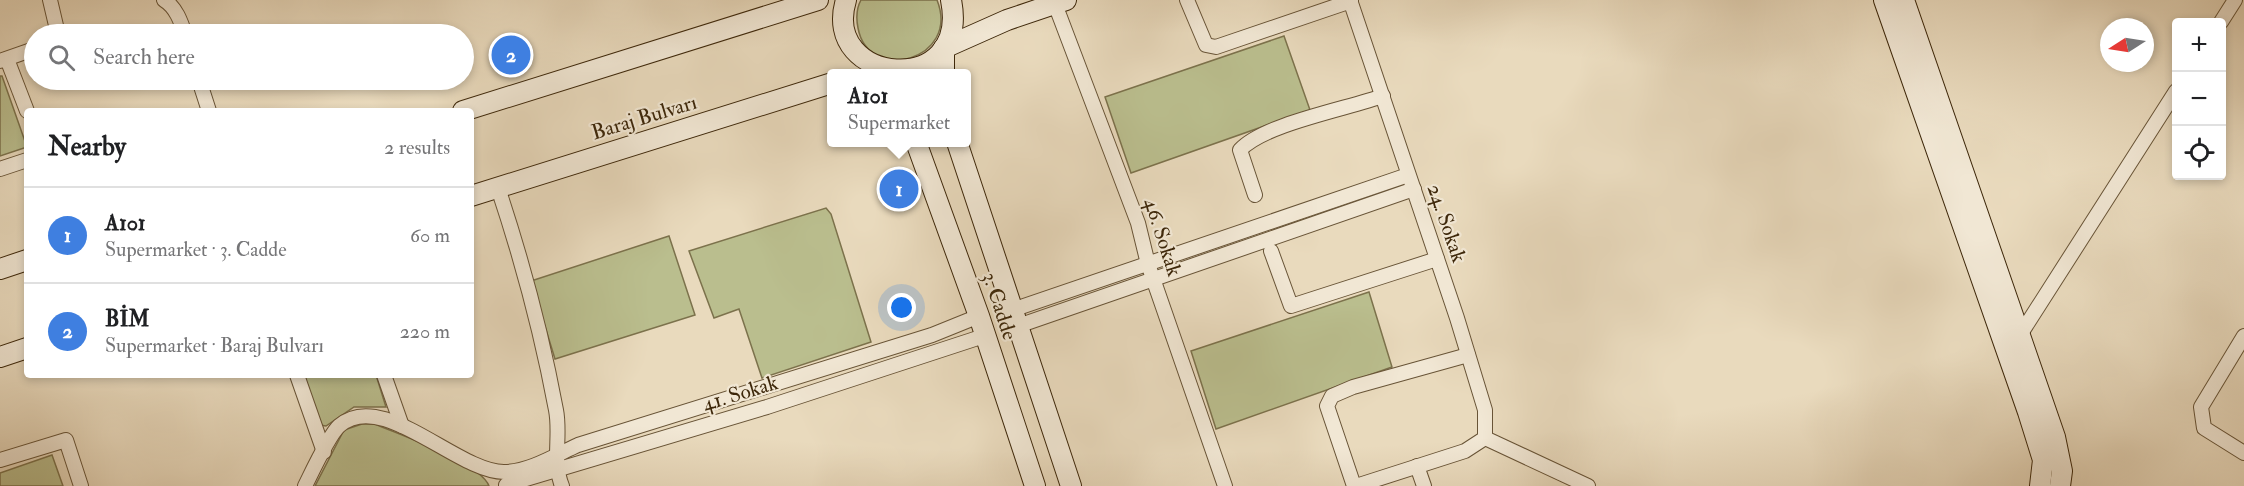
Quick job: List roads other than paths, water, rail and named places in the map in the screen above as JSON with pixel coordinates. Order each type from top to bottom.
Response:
[{"type":"main road","points":[[473,108],[818,0]]},
{"type":"main road","points":[[846,0],[845,27],[852,45],[865,59],[880,69]]},
{"type":"main road","points":[[910,69],[932,60],[944,48],[952,32],[954,14],[951,0]]},
{"type":"main road","points":[[1884,0],[2028,412],[2043,460],[2040,486]]},
{"type":"main road","points":[[1904,0],[2055,437],[2062,471],[2060,486]]},
{"type":"main road","points":[[944,48],[1007,20],[1060,2]]},
{"type":"main road","points":[[944,48],[944,69]]},
{"type":"main road","name":"Baraj Bulvarı","points":[[474,195],[827,84]]},
{"type":"main road","name":"3. Cadde","points":[[918,147],[979,316],[1035,486]]},
{"type":"main road","name":"3. Cadde","points":[[959,147],[1071,486]]},
{"type":"main road","points":[[0,269],[24,261]]},
{"type":"main road","points":[[0,357],[24,349]]},
{"type":"street","points":[[50,0],[56,24]]},
{"type":"street","points":[[164,0],[170,3],[182,24]]},
{"type":"street","points":[[1187,0],[1206,45],[1216,47],[1350,1]]},
{"type":"street","points":[[2224,18],[2235,0]]},
{"type":"street","name":"24. Sokak","points":[[1350,1],[1414,189],[1485,410],[1485,438]]},
{"type":"street","name":"46. Sokak","points":[[1060,2],[1138,224],[1148,264],[1225,486]]},
{"type":"street","points":[[24,53],[4,60],[26,108]]},
{"type":"street","points":[[202,90],[208,108]]},
{"type":"street","points":[[1255,195],[1240,150],[1249,141],[1383,96]]},
{"type":"street","points":[[2020,335],[2172,97]]},
{"type":"street","points":[[0,169],[24,161]]},
{"type":"street","points":[[1015,318],[1148,264],[1408,175]]},
{"type":"street","points":[[498,188],[518,248],[556,412],[558,454],[556,471],[562,486]]},
{"type":"street","points":[[1015,318],[1154,280],[1414,189]]},
{"type":"street","points":[[1271,251],[1291,306],[1437,259]]},
{"type":"street","name":"41. Sokak","points":[[505,481],[533,465],[589,441],[932,335],[979,316]]},
{"type":"street","name":"41. Sokak","points":[[505,481],[556,471],[767,407],[984,336]]},
{"type":"street","points":[[2244,336],[2200,407],[2204,428],[2244,453]]},
{"type":"street","points":[[1468,355],[1353,387],[1332,396],[1327,406],[1355,486],[1465,451],[1485,438],[1588,486]]},
{"type":"street","points":[[298,378],[324,452]]},
{"type":"street","points":[[385,378],[402,426]]},
{"type":"street","points":[[304,486],[338,427],[354,418],[368,415],[402,426],[483,466],[505,481]]},
{"type":"street","points":[[0,460],[66,440],[81,486]]},
{"type":"street","points":[[1418,466],[1424,486]]},
{"type":"place","name":"BİM","points":[[511,55]]},
{"type":"place","name":"A101","points":[[899,189]]}]
